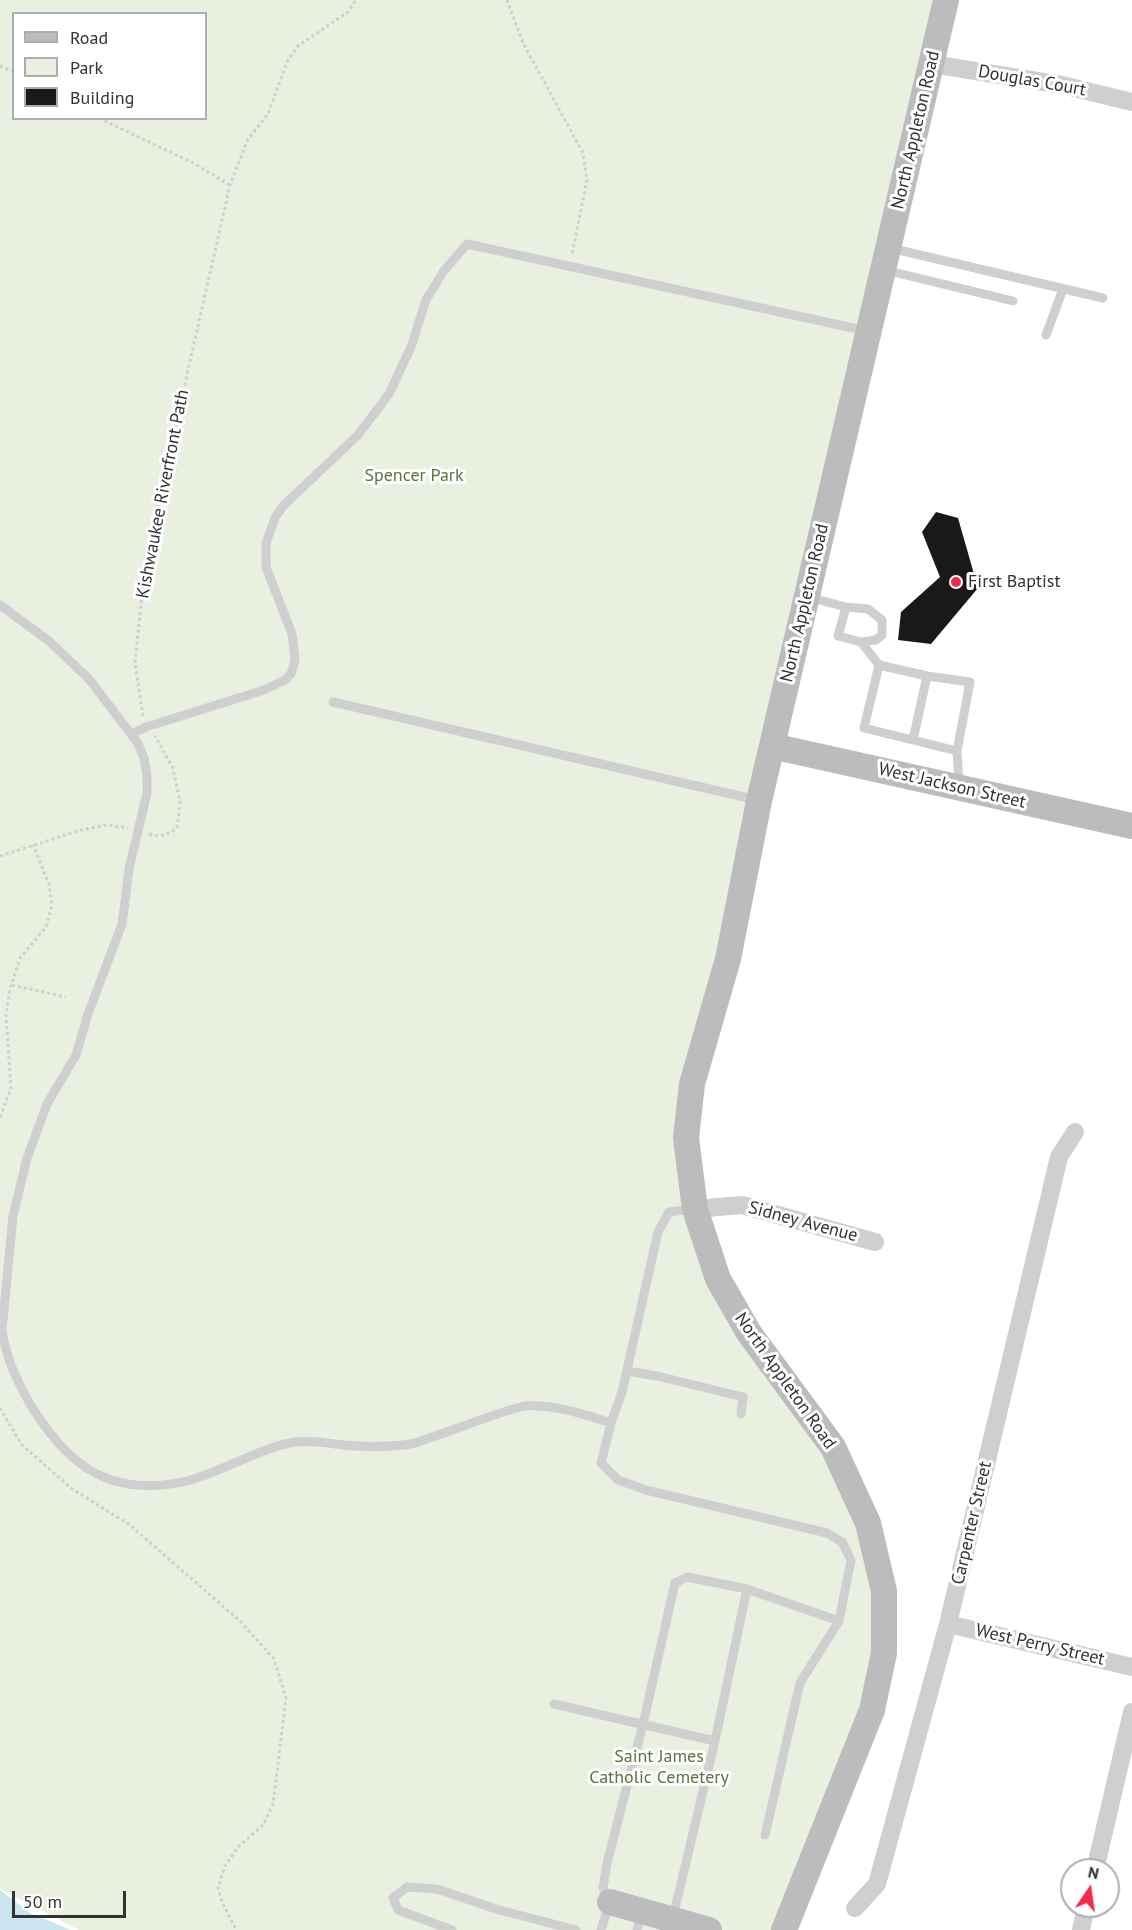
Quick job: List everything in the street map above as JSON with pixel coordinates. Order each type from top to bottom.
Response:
[{"type":"main road","name":"North Appleton Road","points":[[784,1930],[872,1710],[884,1653],[884,1591],[868,1523],[833,1447],[749,1333],[718,1279],[696,1209],[686,1138],[692,1084],[728,959],[759,801],[946,0]]},
{"type":"main road","name":"West Jackson Street","points":[[772,746],[1132,826]]},
{"type":"main road","points":[[610,1902],[640,1921],[672,1920],[709,1930]]},
{"type":"street","name":"Douglas Court","points":[[932,64],[1062,85],[1132,102]]},
{"type":"street","name":"Carpenter Street","points":[[855,1908],[877,1884],[948,1624],[1059,1157],[1075,1132]]},
{"type":"street","name":"Sidney Avenue","points":[[696,1209],[742,1204],[875,1242]]},
{"type":"street","name":"West Perry Street","points":[[948,1624],[1132,1667]]},
{"type":"street","points":[[1098,1858],[1132,1712]]},
{"type":"lane","points":[[132,734],[264,690],[285,680],[291,674],[295,660],[294,646],[266,567],[265,555],[269,531],[284,506],[358,435],[389,394],[411,347],[426,300],[443,272],[467,244],[867,332]]},
{"type":"lane","points":[[885,258],[1103,298]]},
{"type":"lane","points":[[885,258],[1013,301]]},
{"type":"lane","points":[[1046,335],[1063,289]]},
{"type":"lane","points":[[807,597],[846,607],[868,609],[882,620],[882,635],[876,640],[861,642],[838,636],[846,607]]},
{"type":"lane","points":[[0,606],[49,641],[89,680],[132,734],[144,758],[147,776],[147,794],[129,869],[122,924],[88,1014],[76,1055],[47,1104],[27,1158],[13,1216],[2,1330],[4,1343],[27,1401],[55,1439],[99,1475],[132,1484],[150,1486],[189,1480],[242,1459],[292,1443],[306,1441],[359,1446],[405,1445],[524,1406],[539,1405],[561,1409],[611,1423]]},
{"type":"lane","points":[[861,642],[879,665],[927,676],[970,682],[957,751],[959,788]]},
{"type":"lane","points":[[879,665],[864,728],[957,751]]},
{"type":"lane","points":[[913,740],[927,676]]},
{"type":"lane","points":[[333,702],[759,801]]},
{"type":"lane","points":[[696,1209],[669,1212],[658,1232],[622,1392],[601,1463],[618,1480],[646,1490],[827,1533],[842,1542],[851,1560],[839,1621],[800,1683],[765,1835]]},
{"type":"lane","points":[[627,1371],[743,1397],[741,1414]]},
{"type":"lane","points":[[601,1930],[610,1902],[603,1888],[607,1863],[643,1724],[675,1583],[687,1577],[747,1589],[839,1621]]},
{"type":"lane","points":[[672,1920],[715,1741],[747,1589]]},
{"type":"lane","points":[[554,1704],[715,1741]]},
{"type":"lane","points":[[452,1930],[398,1910],[393,1898],[407,1887],[437,1889],[496,1909],[576,1930]]},
{"type":"path","name":"Kishwaukee Riverfront Path","points":[[0,856],[81,830],[106,825],[140,830],[155,836],[168,834],[177,828],[180,802],[173,768],[157,737],[146,728],[139,699],[135,663],[142,593],[156,511],[230,185],[248,139],[268,114],[287,62],[298,46],[348,12],[356,0]]},
{"type":"path","points":[[507,0],[523,43],[583,153],[587,180],[570,266]]},
{"type":"path","points":[[103,120],[195,164],[230,185]]},
{"type":"path","points":[[0,1117],[11,1088],[6,1016],[12,985],[20,958],[46,927],[52,905],[49,884],[33,845]]},
{"type":"path","points":[[12,985],[66,997]]},
{"type":"path","points":[[0,1408],[22,1445],[72,1489],[130,1525],[242,1622],[274,1659],[286,1698],[273,1804],[263,1825],[238,1847],[225,1866],[218,1888],[236,1930]]},
{"type":"green space","name":"Spencer Park","points":[[0,0],[946,0],[692,1084],[696,1209],[824,1455],[868,1523],[884,1653],[784,1930],[79,1930],[0,1889]]},
{"type":"water","points":[[0,1890],[30,1913],[71,1930],[0,1930]]},
{"type":"building","name":"First Baptist","points":[[936,512],[958,518],[978,588],[931,644],[898,640],[901,612],[940,577],[922,532]]},
{"type":"place","name":"First Baptist","points":[[956,582]]},
{"type":"park label","name":"Saint James Catholic Cemetery","points":[[659,1767]]}]
